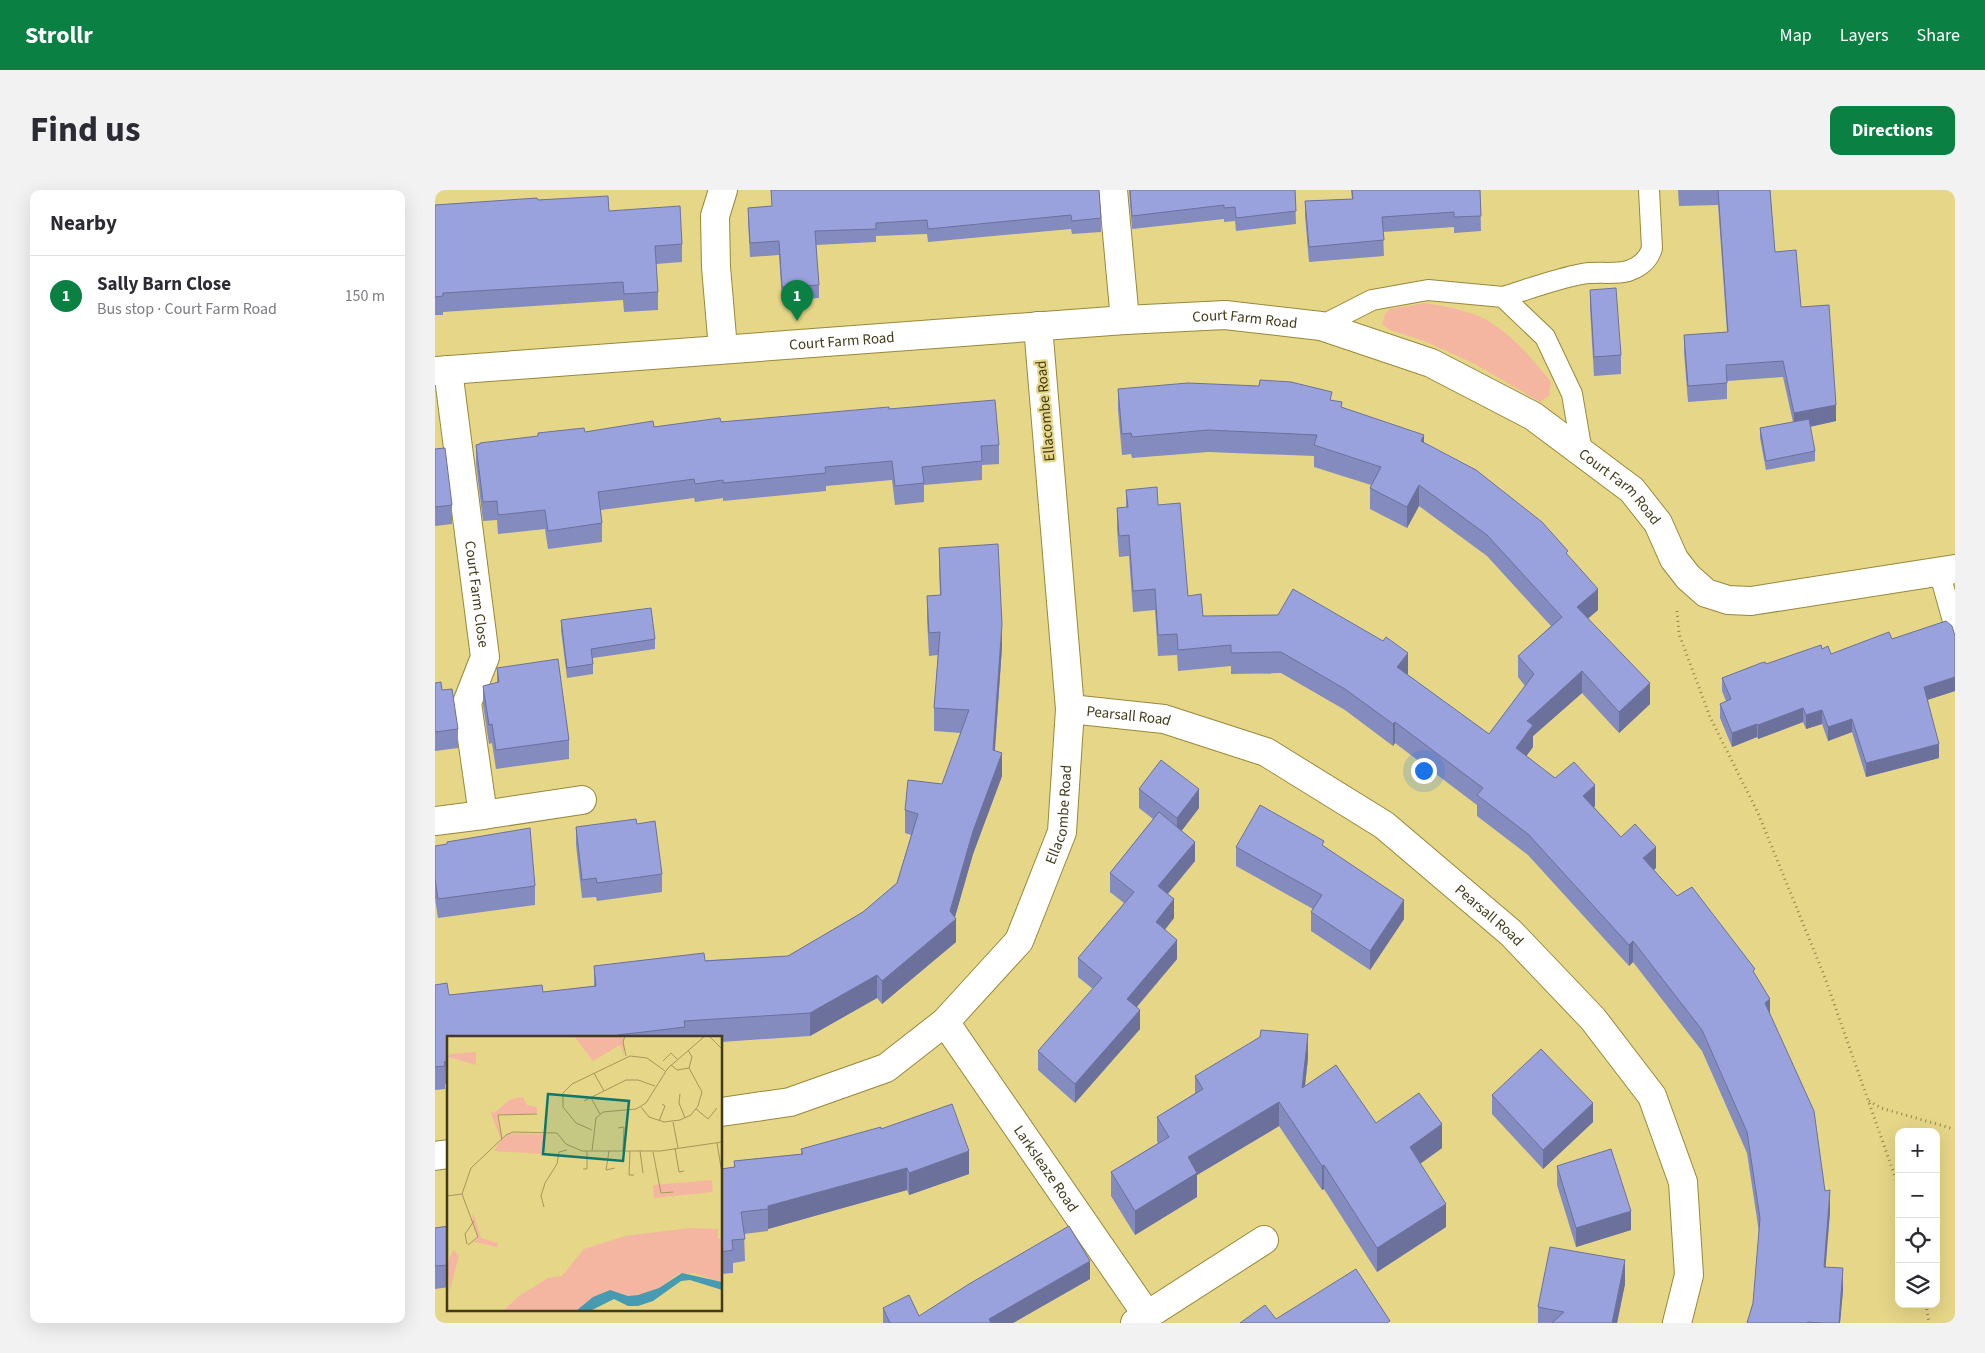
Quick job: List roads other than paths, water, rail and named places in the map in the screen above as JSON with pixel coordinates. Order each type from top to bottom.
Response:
[{"type":"street","points":[[723,190],[715,216],[715,224],[716,267],[723,348]]},
{"type":"street","points":[[1113,190],[1125,320]]},
{"type":"street","name":"Court Farm Road","points":[[442,371],[723,348],[1125,320],[1225,315],[1321,326],[1431,363],[1533,416],[1632,490],[1658,523],[1674,559],[1688,577],[1706,594],[1728,600],[1751,601],[1947,570]]},
{"type":"street","name":"Ellacombe Road","points":[[723,1112],[790,1102],[886,1068],[945,1022],[1019,941],[1062,832],[1071,709],[1038,326]]},
{"type":"street","name":"Court Farm Close","points":[[442,371],[485,657],[467,703],[483,815]]},
{"type":"street","name":"Pearsall Road","points":[[1071,709],[1164,719],[1266,752],[1384,825],[1511,933],[1593,1019],[1652,1096],[1683,1182],[1689,1275],[1677,1323]]},
{"type":"street","points":[[435,821],[583,800]]},
{"type":"street","name":"Larksleaze Road","points":[[945,1022],[1141,1319],[1264,1240]]},
{"type":"lane","points":[[1321,326],[1372,300],[1428,290],[1503,297],[1583,273],[1612,273],[1629,270],[1642,264],[1650,256],[1652,248],[1649,190]]},
{"type":"lane","points":[[1503,297],[1545,337],[1572,394],[1582,452]]},
{"type":"lane","points":[[1947,570],[1955,628]]},
{"type":"place","name":"Sally Barn Close","points":[[797,321]]}]
